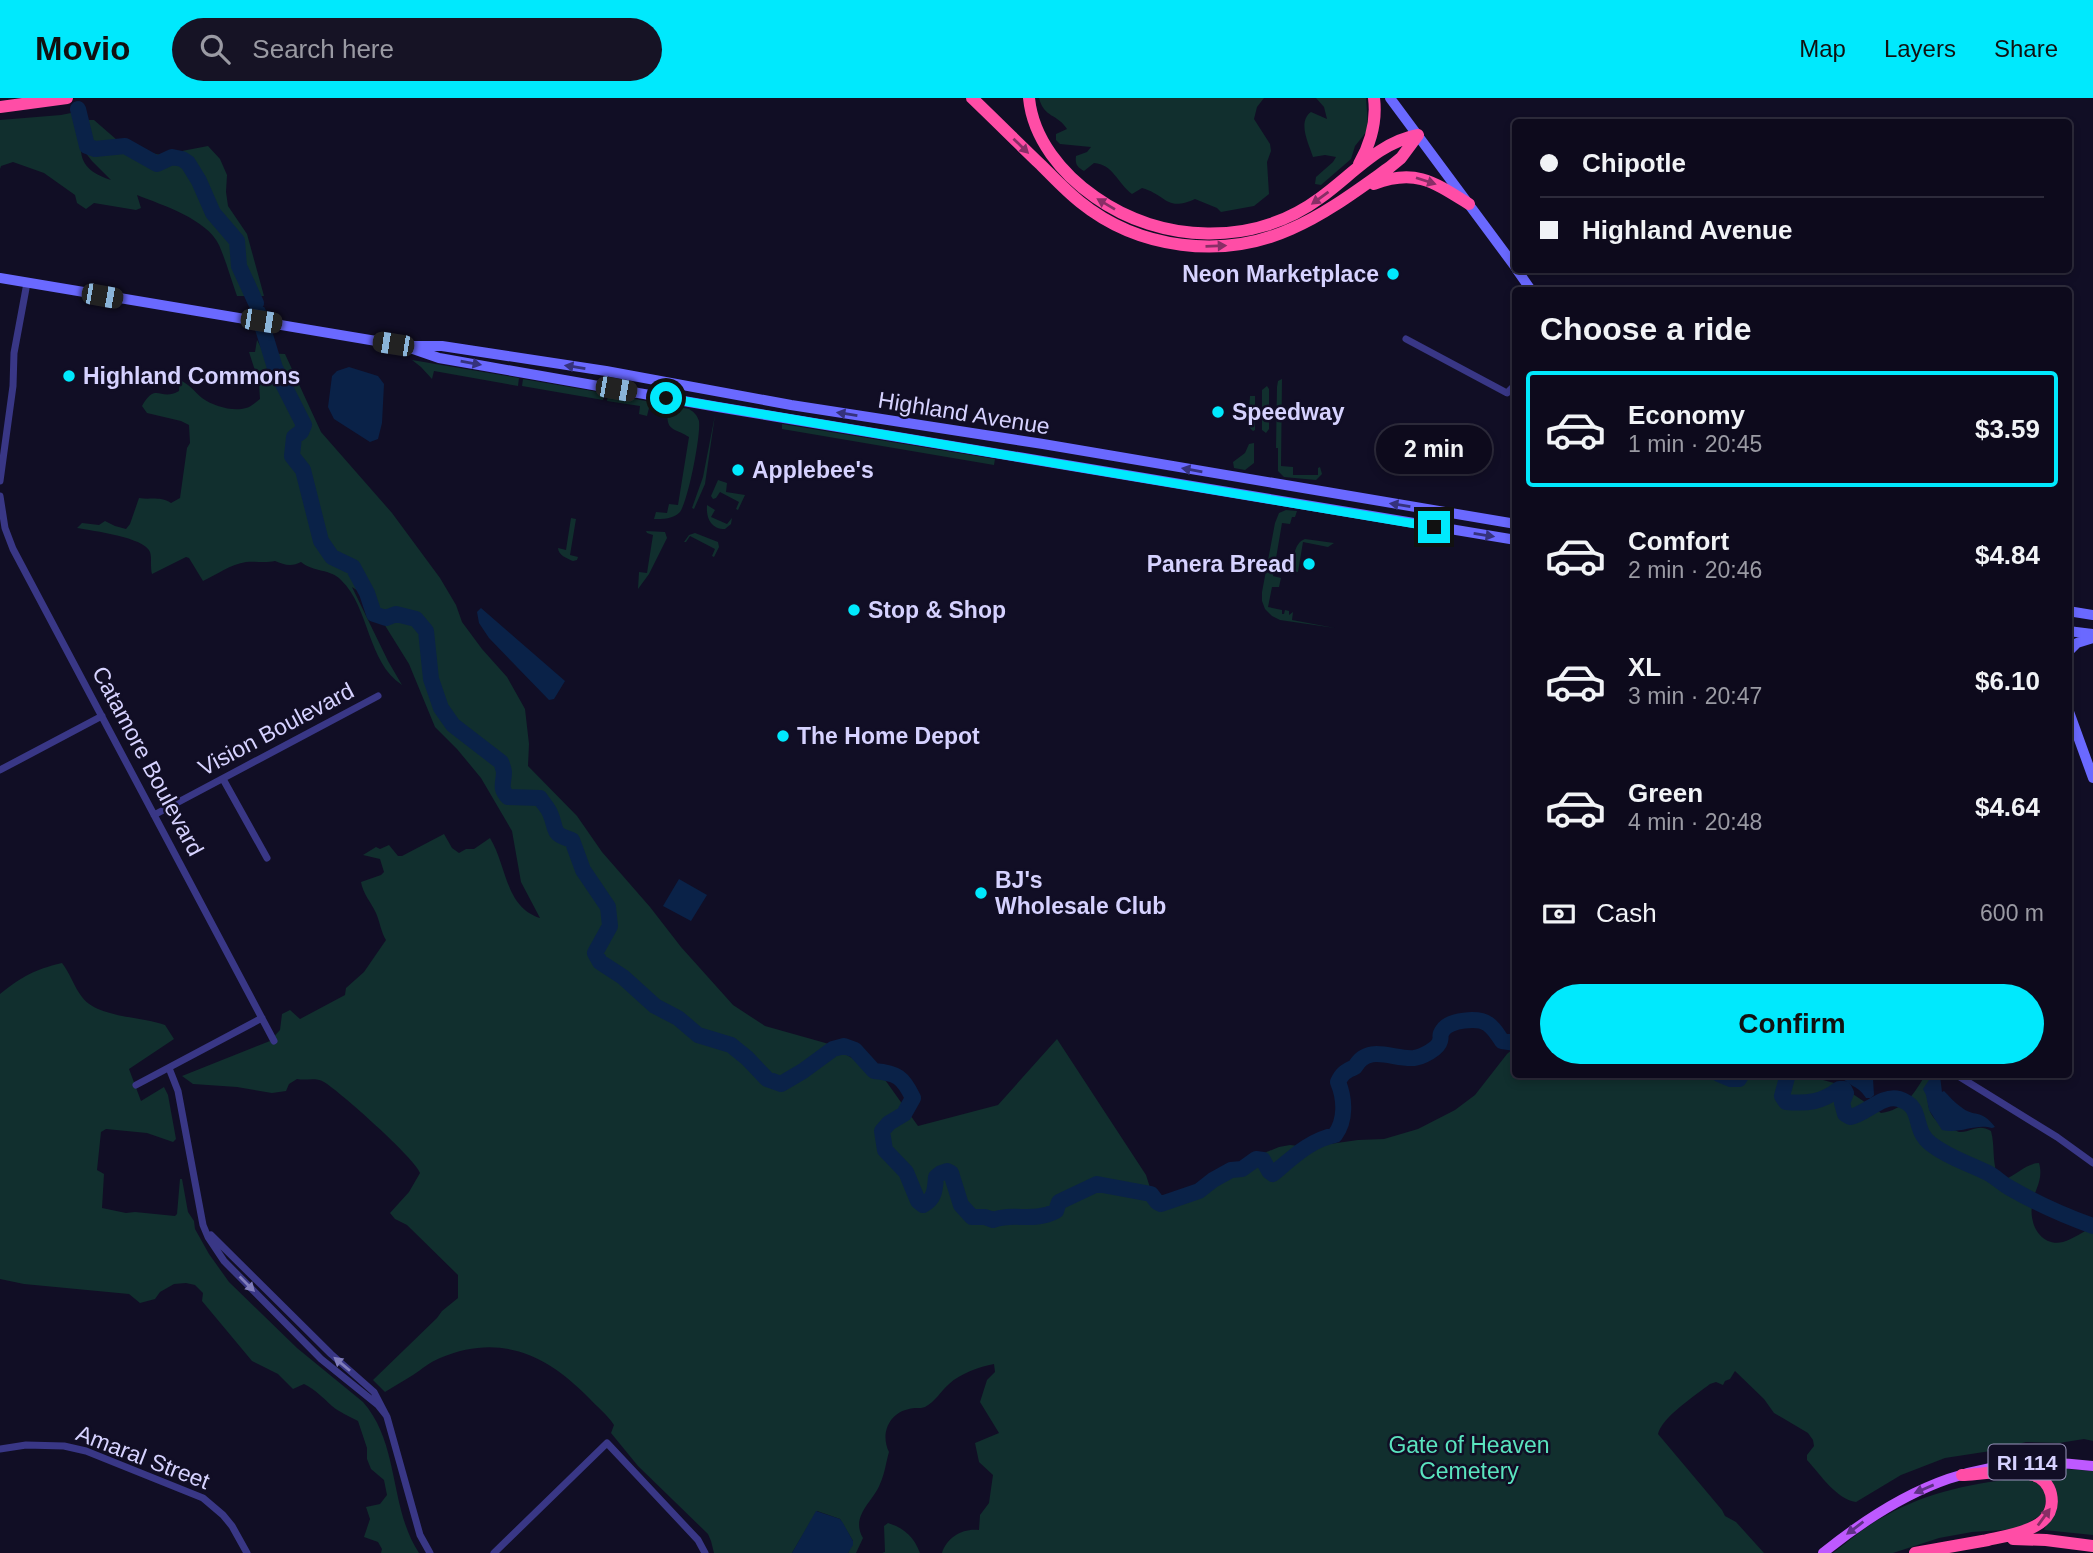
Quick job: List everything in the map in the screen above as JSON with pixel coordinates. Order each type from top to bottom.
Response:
[{"type":"highway","points":[[0,107],[67,98]]},
{"type":"highway","points":[[972,98],[1079,202],[1116,225],[1157,240],[1206,247],[1255,241],[1300,225],[1396,163],[1418,135]]},
{"type":"highway","points":[[1029,98],[1035,126],[1044,144],[1078,184],[1123,214],[1171,231],[1218,234],[1274,223],[1313,203],[1390,145],[1418,135]]},
{"type":"highway","points":[[1357,168],[1373,132],[1374,98]]},
{"type":"highway","points":[[1339,202],[1377,183],[1409,176],[1434,183],[1469,204]]},
{"type":"highway","points":[[1915,1553],[2029,1530],[2046,1518],[2050,1508],[2050,1490],[2040,1478],[2030,1474],[1962,1475]]},
{"type":"highway","points":[[1983,1541],[2030,1539],[2093,1546]]},
{"type":"main road","points":[[1390,98],[1512,263]]},
{"type":"main road","name":"Highland Avenue","points":[[0,278],[406,346],[442,346],[596,370],[791,405],[1043,444],[1512,523]]},
{"type":"main road","name":"Highland Avenue","points":[[406,346],[439,358],[705,405],[1512,539]]},
{"type":"main road","points":[[2072,612],[2093,615]]},
{"type":"main road","points":[[2072,632],[2093,636]]},
{"type":"main road","points":[[2072,648],[2093,636]]},
{"type":"main road","points":[[2072,720],[2093,778]]},
{"type":"main road","name":"RI 114","points":[[1823,1553],[1888,1506],[1962,1475],[2025,1462],[2093,1466]]},
{"type":"street","points":[[0,481],[13,386],[14,353],[27,284]]},
{"type":"street","points":[[1406,339],[1507,393],[1512,388]]},
{"type":"street","name":"Catamore Boulevard","points":[[0,496],[5,528],[13,549],[274,1041]]},
{"type":"street","name":"Vision Boulevard","points":[[154,815],[378,696]]},
{"type":"street","points":[[0,770],[102,716]]},
{"type":"street","points":[[223,779],[267,858]]},
{"type":"street","points":[[136,1085],[262,1018]]},
{"type":"street","points":[[169,1068],[178,1091],[205,1230],[224,1261],[321,1359],[369,1397],[386,1415],[420,1535],[430,1553]]},
{"type":"street","points":[[1961,1078],[2057,1137],[2093,1163]]},
{"type":"street","points":[[494,1553],[607,1443],[698,1540],[705,1553]]},
{"type":"street","name":"Amaral Street","points":[[0,1449],[26,1445],[64,1446],[86,1451],[203,1498],[232,1526],[247,1553]]},
{"type":"green space","points":[[1039,98],[1264,98],[1257,107],[1254,119],[1270,144],[1271,151],[1267,162],[1269,194],[1254,206],[1221,212],[1195,199],[1185,203],[1172,203],[1142,188],[1132,194],[1101,164],[1094,163],[1084,171],[1078,167],[1076,156],[1087,152],[1091,147],[1060,144],[1056,140],[1056,134],[1067,129],[1044,109]]},
{"type":"green space","points":[[1316,98],[1366,98],[1368,125],[1367,131],[1355,146],[1351,159],[1321,185],[1315,184],[1316,177],[1336,157],[1313,157],[1307,140],[1304,127],[1307,116],[1311,112],[1327,119],[1324,107]]},
{"type":"green space","points":[[86,110],[87,120],[94,120],[125,147],[161,155],[208,146],[220,159],[227,175],[228,206],[247,234],[264,296],[237,296],[222,251],[213,236],[194,220],[171,208],[137,195],[141,208],[136,210],[94,203],[86,209],[77,203],[75,195],[44,173],[13,162],[1,166],[0,169],[0,120]],"holes":[[[81,147],[111,180],[99,176],[86,165]]]},
{"type":"green space","name":"Gate of Heaven Cemetery","points":[[257,340],[264,353],[285,354],[321,432],[392,513],[440,578],[456,605],[462,622],[507,677],[525,709],[529,744],[528,766],[577,816],[602,852],[681,947],[733,1005],[765,1026],[829,1044],[883,1077],[918,1126],[998,1105],[1057,1039],[1146,1175],[1154,1200],[1203,1196],[1242,1162],[1279,1147],[1309,1147],[1384,1139],[1418,1129],[1455,1110],[1475,1095],[1512,1050],[1512,1078],[1815,1078],[1838,1084],[1881,1113],[1902,1104],[1913,1094],[1923,1078],[1931,1078],[1928,1100],[1931,1114],[1941,1124],[1959,1132],[1978,1128],[1991,1131],[1997,1174],[2006,1179],[2039,1163],[2040,1175],[2033,1200],[2032,1220],[2043,1238],[2055,1243],[2063,1242],[2093,1227],[2093,1441],[2084,1439],[2059,1443],[2026,1442],[1997,1450],[1945,1458],[1901,1475],[1856,1502],[1835,1491],[1807,1460],[1807,1455],[1814,1446],[1808,1433],[1774,1413],[1764,1399],[1735,1371],[1723,1385],[1716,1382],[1710,1384],[1680,1407],[1658,1434],[1725,1516],[1736,1522],[1764,1553],[942,1553],[944,1547],[956,1535],[967,1530],[979,1530],[980,1515],[989,1503],[993,1475],[979,1462],[975,1443],[999,1433],[980,1402],[987,1380],[995,1372],[994,1364],[954,1380],[929,1405],[902,1411],[888,1425],[886,1445],[889,1452],[882,1480],[861,1516],[859,1523],[863,1538],[856,1553],[848,1553],[853,1541],[840,1519],[817,1511],[792,1553],[714,1553],[708,1534],[638,1466],[611,1433],[614,1425],[608,1417],[573,1383],[539,1359],[502,1348],[462,1351],[440,1358],[385,1392],[373,1380],[458,1298],[458,1275],[407,1225],[390,1213],[409,1192],[420,1173],[415,1165],[392,1140],[324,1082],[297,1079],[289,1084],[286,1091],[272,1093],[193,1084],[182,1076],[270,1041],[280,1030],[282,1014],[290,1010],[300,1019],[345,995],[346,988],[364,972],[386,940],[361,882],[384,872],[380,859],[363,855],[376,847],[380,849],[389,845],[398,856],[402,856],[444,834],[452,848],[459,853],[474,849],[490,838],[513,895],[528,913],[540,918],[521,882],[512,831],[481,778],[435,727],[409,664],[364,595],[352,587],[402,685],[382,663],[358,605],[337,576],[301,562],[291,565],[275,561],[240,563],[203,581],[186,557],[152,574],[151,554],[138,542],[77,528],[82,523],[99,525],[105,521],[126,529],[139,498],[171,503],[180,498],[190,443],[189,425],[147,413],[142,406],[155,393],[173,394],[179,391],[180,380],[217,406],[229,409],[250,407],[260,399],[259,383],[249,352],[255,352]]},
{"type":"green space","points":[[412,360],[519,378],[518,386],[434,371],[432,379]]},
{"type":"green space","points":[[523,379],[604,393],[603,400],[522,386]]},
{"type":"green space","points":[[1282,379],[1281,466],[1293,467],[1293,475],[1318,475],[1320,467],[1322,474],[1316,480],[1284,477],[1278,471],[1277,387],[1278,381]]},
{"type":"green space","points":[[1267,386],[1269,429],[1266,433],[1262,430],[1262,390]]},
{"type":"green space","points":[[608,394],[689,409],[697,417],[698,440],[690,482],[683,506],[675,516],[654,519],[656,512],[667,513],[669,504],[678,505],[689,437],[670,426],[668,411],[649,408],[647,416],[639,414],[640,406],[607,401]]},
{"type":"green space","points":[[1250,396],[1255,396],[1253,431],[1248,426]]},
{"type":"green space","points":[[715,415],[705,484],[694,509],[692,508],[703,477]]},
{"type":"green space","points":[[782,424],[995,459],[994,465],[782,429]]},
{"type":"green space","points":[[1254,443],[1254,463],[1245,470],[1234,468],[1233,462],[1245,453],[1249,444]]},
{"type":"green space","points":[[718,480],[727,483],[726,492],[745,495],[738,510],[736,509],[739,502],[720,492],[716,498],[711,496]]},
{"type":"green space","points":[[707,505],[715,510],[711,517],[727,524],[732,518],[731,524],[725,529],[713,525],[707,514]]},
{"type":"green space","points":[[1286,510],[1297,511],[1290,524],[1282,523],[1273,576],[1281,578],[1279,587],[1272,587],[1268,607],[1282,610],[1282,614],[1285,610],[1289,611],[1289,615],[1293,612],[1292,620],[1335,628],[1280,620],[1265,609],[1262,592],[1275,523],[1279,513]]},
{"type":"green space","points":[[571,518],[576,519],[570,555],[578,557],[573,561],[561,555],[558,550],[566,550]]},
{"type":"green space","points":[[646,531],[665,532],[667,538],[649,574],[638,589],[639,572],[647,573],[653,535]]},
{"type":"green space","points":[[695,533],[718,542],[719,547],[714,557],[712,556],[715,549],[690,536],[684,542],[689,535]]},
{"type":"green space","points":[[1305,539],[1334,543],[1328,547],[1303,542],[1298,572],[1292,571],[1296,548]]},
{"type":"green space","points":[[62,963],[79,993],[89,1004],[109,1013],[165,1025],[174,1039],[129,1069],[141,1101],[164,1087],[176,1139],[173,1142],[147,1133],[106,1129],[101,1132],[97,1170],[104,1174],[102,1208],[126,1213],[175,1216],[182,1179],[188,1212],[194,1221],[195,1229],[229,1282],[297,1348],[363,1402],[375,1419],[389,1456],[409,1535],[419,1553],[381,1553],[378,1542],[364,1537],[370,1519],[366,1507],[380,1504],[387,1495],[384,1480],[371,1469],[367,1459],[367,1448],[358,1421],[335,1408],[308,1386],[304,1384],[293,1389],[278,1374],[252,1361],[202,1301],[203,1293],[195,1285],[174,1284],[160,1292],[155,1299],[140,1303],[129,1294],[24,1284],[0,1279],[0,994],[29,974]]},
{"type":"green space","points":[[2024,1469],[2093,1471],[2093,1535],[2044,1530],[2056,1499]]},
{"type":"green space","points":[[2033,1479],[2047,1493],[2044,1513],[2018,1529],[1972,1532],[1939,1538],[1893,1553],[1833,1553],[1873,1523],[1919,1500],[1970,1485]]},
{"type":"green space","points":[[888,1523],[908,1534],[920,1553],[882,1553],[885,1552],[884,1526]]},
{"type":"water","points":[[349,367],[378,376],[384,384],[382,423],[378,439],[370,442],[334,419],[328,407],[332,376]]},
{"type":"water","points":[[481,608],[565,681],[554,699],[549,700],[489,638],[479,623],[477,612]]},
{"type":"water","points":[[679,879],[707,895],[691,921],[663,906]]},
{"type":"water","points":[[1843,1078],[1874,1078],[1874,1095],[1866,1098]]},
{"type":"water","points":[[1930,1078],[1940,1078],[1942,1092],[1966,1110],[1986,1117],[1995,1127],[1942,1130],[1929,1110],[1923,1089]]},
{"type":"water","points":[[816,1511],[840,1519],[853,1541],[848,1553],[792,1553]]},
{"type":"waterway","points":[[78,109],[87,146],[95,149],[125,146],[157,164],[172,157],[188,163],[213,213],[237,241],[239,266],[256,303]]},
{"type":"waterway","points":[[258,312],[275,368],[304,425],[301,432],[294,437],[292,456],[303,470],[321,541],[332,557],[353,567],[367,593],[374,614],[386,618],[396,614],[416,619],[426,631],[431,679],[441,708],[453,725],[501,762],[505,794],[508,797],[540,798],[549,811],[557,833],[572,840],[583,870],[608,907],[610,926],[595,953],[600,962],[623,977],[655,1006],[678,1018],[698,1035],[731,1045],[767,1079],[781,1084],[833,1049],[844,1046],[855,1050],[874,1071],[898,1077],[913,1098],[904,1114],[882,1131],[885,1150],[906,1172],[918,1201],[923,1205],[932,1197],[936,1177],[947,1171],[951,1173],[961,1205],[972,1217],[993,1220],[1048,1215],[1056,1211],[1059,1202],[1097,1184],[1151,1194],[1161,1204],[1199,1191],[1213,1180],[1231,1170],[1242,1169],[1256,1159],[1263,1160],[1273,1174],[1309,1145],[1335,1135],[1341,1123],[1343,1109],[1338,1082],[1341,1076],[1367,1056],[1421,1056],[1436,1047],[1446,1027],[1464,1021],[1488,1024],[1502,1041],[1512,1042]]},
{"type":"waterway","points":[[1729,1078],[1740,1078]]},
{"type":"waterway","points":[[1787,1078],[1782,1096],[1786,1102],[1814,1101],[1844,1089],[1846,1093],[1842,1103],[1845,1114],[1850,1117],[1886,1099],[1899,1099],[1912,1107],[1921,1132],[1938,1149],[1988,1173],[2030,1199],[2093,1226]]},
{"type":"place","name":"Neon Marketplace","points":[[1393,274]]},
{"type":"place","name":"Highland Commons","points":[[69,376]]},
{"type":"place","name":"Speedway","points":[[1218,412]]},
{"type":"place","name":"Applebee's","points":[[738,470]]},
{"type":"place","name":"Panera Bread","points":[[1309,564]]},
{"type":"place","name":"Stop & Shop","points":[[854,610]]},
{"type":"place","name":"The Home Depot","points":[[783,736]]},
{"type":"place","name":"BJ's Wholesale Club","points":[[981,893]]},
{"type":"route","points":[[666,398],[1434,527]]}]
